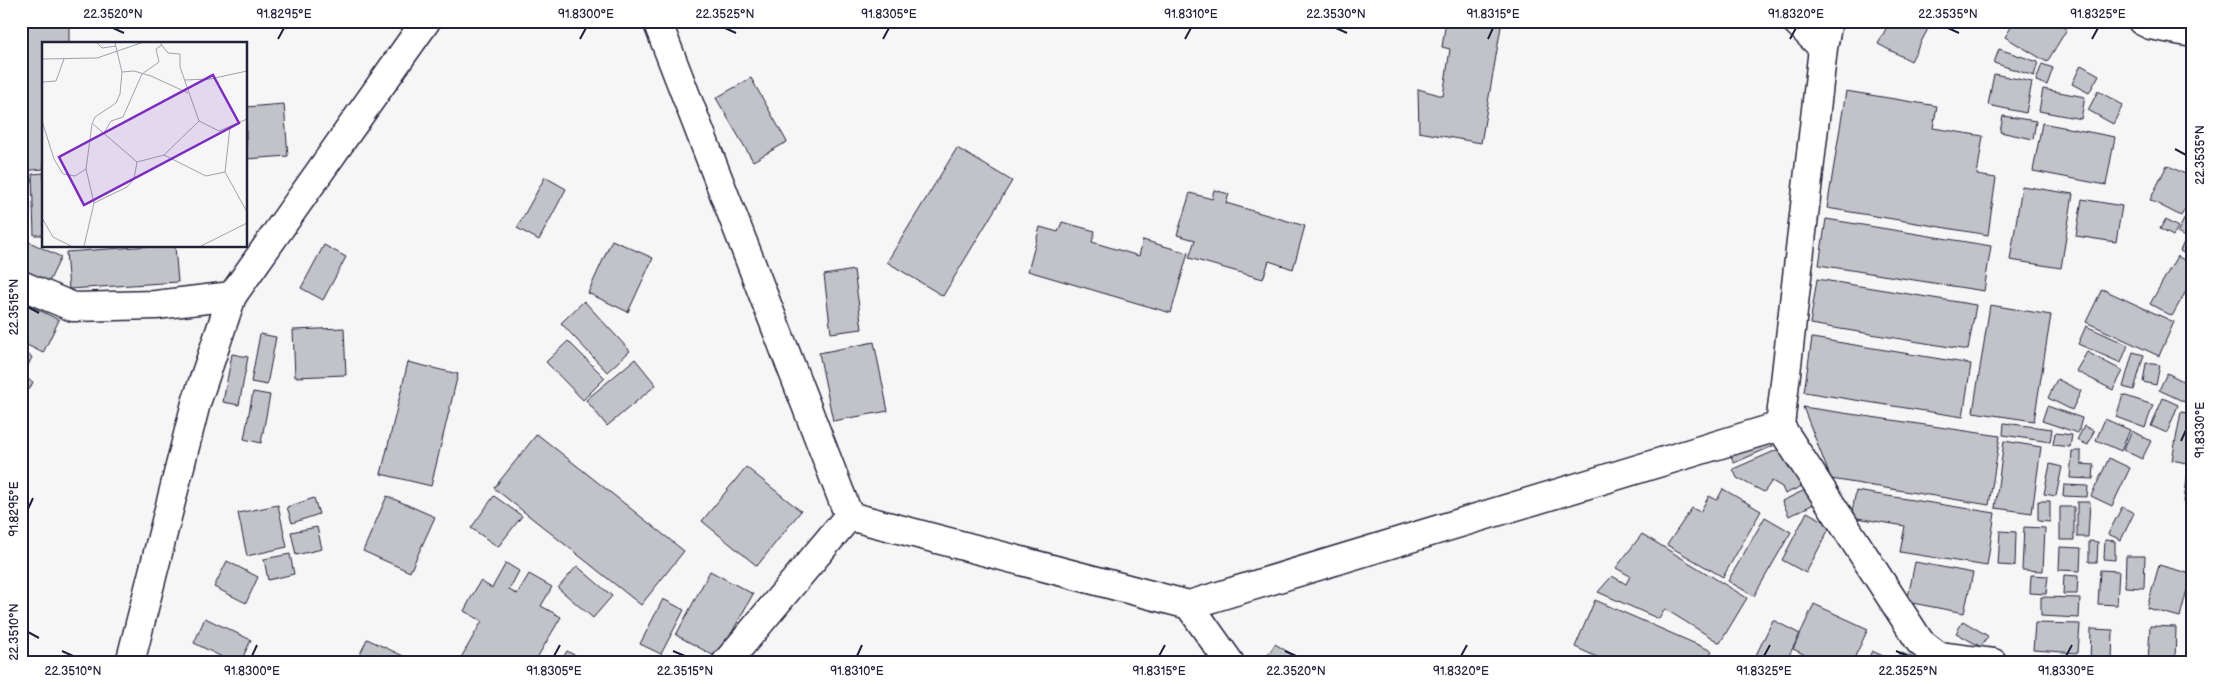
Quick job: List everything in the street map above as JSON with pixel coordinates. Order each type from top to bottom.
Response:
[{"type":"street","points":[[130,663],[196,403],[232,296],[426,21]]},
{"type":"street","points":[[657,21],[849,516]]},
{"type":"street","points":[[1796,21],[1823,48]]},
{"type":"street","points":[[1828,21],[1823,48],[1780,426],[1920,642],[1938,656],[1993,663]]},
{"type":"street","points":[[2142,21],[2150,25],[2193,33]]},
{"type":"street","points":[[21,285],[73,307],[156,305],[232,296]]},
{"type":"street","points":[[849,516],[1189,605],[1780,426]]},
{"type":"street","points":[[726,663],[849,516]]},
{"type":"street","points":[[1189,605],[1230,663]]},
{"type":"building","points":[[21,21],[69,21],[69,42],[42,42],[42,169],[21,171]]},
{"type":"building","points":[[1446,21],[1502,21],[1481,143],[1419,132],[1418,89],[1443,96],[1450,49],[1442,47]]},
{"type":"building","points":[[1890,21],[1922,21],[1930,25],[1911,61],[1878,44]]},
{"type":"building","points":[[2015,21],[2053,21],[2067,29],[2047,62],[2005,37]]},
{"type":"building","points":[[1999,49],[2038,62],[2034,76],[1994,63]]},
{"type":"building","points":[[2042,64],[2053,68],[2047,85],[2036,81]]},
{"type":"building","points":[[2081,65],[2099,75],[2089,93],[2072,84]]},
{"type":"building","points":[[1994,74],[2032,82],[2026,113],[1988,105]]},
{"type":"building","points":[[751,78],[787,142],[753,161],[716,98]]},
{"type":"building","points":[[2043,89],[2085,97],[2081,119],[2039,111]]},
{"type":"building","points":[[1846,91],[1937,106],[1933,128],[1983,136],[1977,175],[1996,178],[1988,235],[1827,208]]},
{"type":"building","points":[[2098,91],[2123,105],[2113,124],[2088,110]]},
{"type":"building","points":[[284,104],[288,156],[248,159],[248,107]]},
{"type":"building","points":[[2003,116],[2036,121],[2033,139],[2000,132]]},
{"type":"building","points":[[2042,123],[2115,137],[2106,185],[2033,171]]},
{"type":"building","points":[[957,148],[1012,181],[943,296],[887,262]]},
{"type":"building","points":[[2167,165],[2193,178],[2193,194],[2181,216],[2150,200]]},
{"type":"building","points":[[42,173],[42,235],[34,235],[32,174]]},
{"type":"building","points":[[545,177],[566,189],[539,240],[517,228]]},
{"type":"building","points":[[2022,186],[2073,194],[2061,268],[2010,260]]},
{"type":"building","points":[[1214,190],[1229,194],[1226,203],[1305,226],[1293,269],[1269,261],[1263,279],[1189,258],[1195,240],[1177,235],[1190,193],[1212,199]]},
{"type":"building","points":[[2082,199],[2122,206],[2116,242],[2076,236]]},
{"type":"building","points":[[2193,202],[2193,241],[2177,233]]},
{"type":"building","points":[[1826,219],[1991,246],[1984,291],[1819,265]]},
{"type":"building","points":[[2165,220],[2178,227],[2173,236],[2160,229]]},
{"type":"building","points":[[1062,222],[1095,231],[1092,242],[1139,256],[1143,240],[1188,253],[1171,313],[1028,271],[1040,227],[1058,232]]},
{"type":"building","points":[[21,238],[61,257],[47,286],[21,273]]},
{"type":"building","points":[[612,240],[653,258],[628,312],[588,293]]},
{"type":"building","points":[[2185,240],[2193,243],[2193,258],[2180,251]]},
{"type":"building","points":[[324,245],[346,257],[323,300],[301,288]]},
{"type":"building","points":[[122,248],[175,248],[178,282],[69,289],[66,252]]},
{"type":"building","points":[[2177,256],[2193,265],[2193,279],[2172,316],[2150,304]]},
{"type":"building","points":[[854,270],[862,329],[831,333],[824,275]]},
{"type":"building","points":[[1817,279],[1976,305],[1968,350],[1810,324]]},
{"type":"building","points":[[2102,289],[2174,322],[2159,356],[2086,322]]},
{"type":"building","points":[[21,301],[59,320],[43,353],[21,342]]},
{"type":"building","points":[[584,301],[630,351],[607,372],[561,323]]},
{"type":"building","points":[[1990,305],[2051,315],[2034,421],[1973,412]]},
{"type":"building","points":[[2086,326],[2128,345],[2121,363],[2078,344]]},
{"type":"building","points":[[344,328],[346,375],[295,377],[293,330]]},
{"type":"building","points":[[260,334],[276,337],[267,385],[251,382]]},
{"type":"building","points":[[1812,338],[1971,364],[1963,417],[1804,392]]},
{"type":"building","points":[[568,341],[605,378],[583,400],[546,362]]},
{"type":"building","points":[[874,342],[888,411],[833,421],[819,353]]},
{"type":"building","points":[[21,351],[32,357],[24,374],[21,372]]},
{"type":"building","points":[[2087,352],[2123,371],[2113,390],[2076,371]]},
{"type":"building","points":[[2133,352],[2144,355],[2134,390],[2123,387]]},
{"type":"building","points":[[232,354],[248,357],[239,405],[223,402]]},
{"type":"building","points":[[635,359],[656,385],[607,426],[586,400]]},
{"type":"building","points":[[408,362],[458,374],[431,486],[381,474]]},
{"type":"building","points":[[2146,363],[2160,365],[2156,385],[2143,382]]},
{"type":"building","points":[[2167,373],[2193,386],[2187,403],[2159,390]]},
{"type":"building","points":[[21,376],[33,382],[29,390],[21,386]]},
{"type":"building","points":[[2057,379],[2081,391],[2072,410],[2048,398]]},
{"type":"building","points":[[253,392],[270,395],[261,443],[244,439]]},
{"type":"building","points":[[2123,395],[2153,405],[2145,428],[2116,417]]},
{"type":"building","points":[[2163,398],[2178,405],[2167,433],[2151,426]]},
{"type":"building","points":[[2047,406],[2082,418],[2078,433],[2042,421]]},
{"type":"building","points":[[1803,407],[2000,436],[1989,505],[1831,479]]},
{"type":"building","points":[[2181,412],[2193,414],[2193,452],[2191,464],[2172,460]]},
{"type":"building","points":[[2105,419],[2130,430],[2121,451],[2096,440]]},
{"type":"building","points":[[2004,423],[2052,429],[2050,442],[2003,435]]},
{"type":"building","points":[[2084,426],[2094,431],[2088,445],[2077,440]]},
{"type":"building","points":[[1766,430],[1773,446],[1734,463],[1727,447]]},
{"type":"building","points":[[2132,431],[2151,441],[2142,459],[2123,450]]},
{"type":"building","points":[[2055,433],[2072,435],[2070,447],[2053,445]]},
{"type":"building","points":[[537,434],[684,551],[641,605],[494,488]]},
{"type":"building","points":[[2004,441],[2041,447],[2032,513],[1995,508]]},
{"type":"building","points":[[1784,447],[1802,486],[1785,494],[1782,487],[1772,481],[1764,492],[1737,478],[1733,469]]},
{"type":"building","points":[[2072,451],[2081,451],[2081,464],[2094,465],[2093,479],[2070,478]]},
{"type":"building","points":[[2109,458],[2130,468],[2112,506],[2091,496]]},
{"type":"building","points":[[2050,464],[2062,467],[2056,496],[2044,494]]},
{"type":"building","points":[[746,467],[801,511],[757,566],[702,521]]},
{"type":"building","points":[[2188,471],[2193,471],[2193,503],[2184,502]]},
{"type":"building","points":[[2064,485],[2088,486],[2087,497],[2063,496]]},
{"type":"building","points":[[1723,489],[1761,511],[1723,577],[1667,545],[1692,508],[1700,512],[1709,496],[1717,500]]},
{"type":"building","points":[[1807,489],[1814,504],[1789,516],[1782,501]]},
{"type":"building","points":[[1856,491],[1995,513],[1987,566],[1900,552],[1905,526],[1851,517]]},
{"type":"building","points":[[387,496],[435,517],[410,572],[363,551]]},
{"type":"building","points":[[494,496],[522,516],[498,547],[471,528]]},
{"type":"building","points":[[314,498],[319,514],[292,523],[287,507]]},
{"type":"building","points":[[2038,501],[2050,501],[2050,522],[2038,521]]},
{"type":"building","points":[[2077,502],[2090,502],[2088,537],[2077,537]]},
{"type":"building","points":[[278,505],[287,547],[247,556],[238,513]]},
{"type":"building","points":[[2060,507],[2074,507],[2074,540],[2060,540]]},
{"type":"building","points":[[2122,507],[2134,513],[2121,540],[2108,534]]},
{"type":"building","points":[[1807,512],[1831,525],[1806,573],[1782,560]]},
{"type":"building","points":[[1765,517],[1791,532],[1754,596],[1728,581]]},
{"type":"building","points":[[317,527],[322,549],[296,555],[291,532]]},
{"type":"building","points":[[2024,527],[2045,528],[2043,571],[2022,570]]},
{"type":"building","points":[[2000,531],[2016,532],[2015,566],[1998,565]]},
{"type":"building","points":[[1642,534],[1747,598],[1720,643],[1665,609],[1659,619],[1598,592],[1612,576],[1626,584],[1630,576],[1616,568]]},
{"type":"building","points":[[2105,540],[2115,541],[2115,560],[2104,559]]},
{"type":"building","points":[[2089,541],[2098,542],[2097,562],[2089,562]]},
{"type":"building","points":[[2060,547],[2081,548],[2080,571],[2059,570]]},
{"type":"building","points":[[290,554],[294,574],[268,580],[264,559]]},
{"type":"building","points":[[2126,556],[2145,556],[2144,588],[2125,587]]},
{"type":"building","points":[[227,561],[258,577],[246,603],[214,587]]},
{"type":"building","points":[[1915,562],[1973,573],[1964,613],[1907,602]]},
{"type":"building","points":[[506,563],[519,571],[509,590],[517,594],[529,574],[552,587],[541,606],[561,617],[534,663],[458,663],[482,621],[464,611],[480,581],[492,588]]},
{"type":"building","points":[[2159,565],[2191,574],[2180,617],[2147,608]]},
{"type":"building","points":[[577,566],[612,596],[593,618],[558,588]]},
{"type":"building","points":[[2100,570],[2119,571],[2117,605],[2098,604]]},
{"type":"building","points":[[710,571],[753,594],[718,658],[676,635]]},
{"type":"building","points":[[2031,575],[2048,576],[2046,594],[2030,593]]},
{"type":"building","points":[[2064,575],[2078,576],[2077,594],[2063,594]]},
{"type":"building","points":[[2041,597],[2080,598],[2079,618],[2041,616]]},
{"type":"building","points":[[663,599],[684,610],[661,654],[640,644]]},
{"type":"building","points":[[1595,600],[1712,651],[1707,663],[1610,663],[1575,647]]},
{"type":"building","points":[[1814,604],[1868,629],[1852,663],[1822,663],[1793,649]]},
{"type":"building","points":[[205,618],[251,640],[240,663],[234,663],[194,643]]},
{"type":"building","points":[[1773,620],[1800,634],[1785,663],[1772,663],[1756,655]]},
{"type":"building","points":[[1963,621],[1988,636],[1981,647],[1956,633]]},
{"type":"building","points":[[2035,623],[2080,624],[2078,653],[2033,650]]},
{"type":"building","points":[[2150,626],[2176,627],[2175,663],[2148,663]]},
{"type":"building","points":[[2091,629],[2113,630],[2112,663],[2090,663]]},
{"type":"building","points":[[367,639],[414,661],[413,663],[356,663]]},
{"type":"building","points":[[1275,644],[1306,663],[1263,663]]},
{"type":"building","points":[[567,651],[589,663],[560,663]]},
{"type":"building","points":[[1872,651],[1892,660],[1890,663],[1866,663]]},
{"type":"building","points":[[1900,652],[1925,663],[1895,663]]}]
